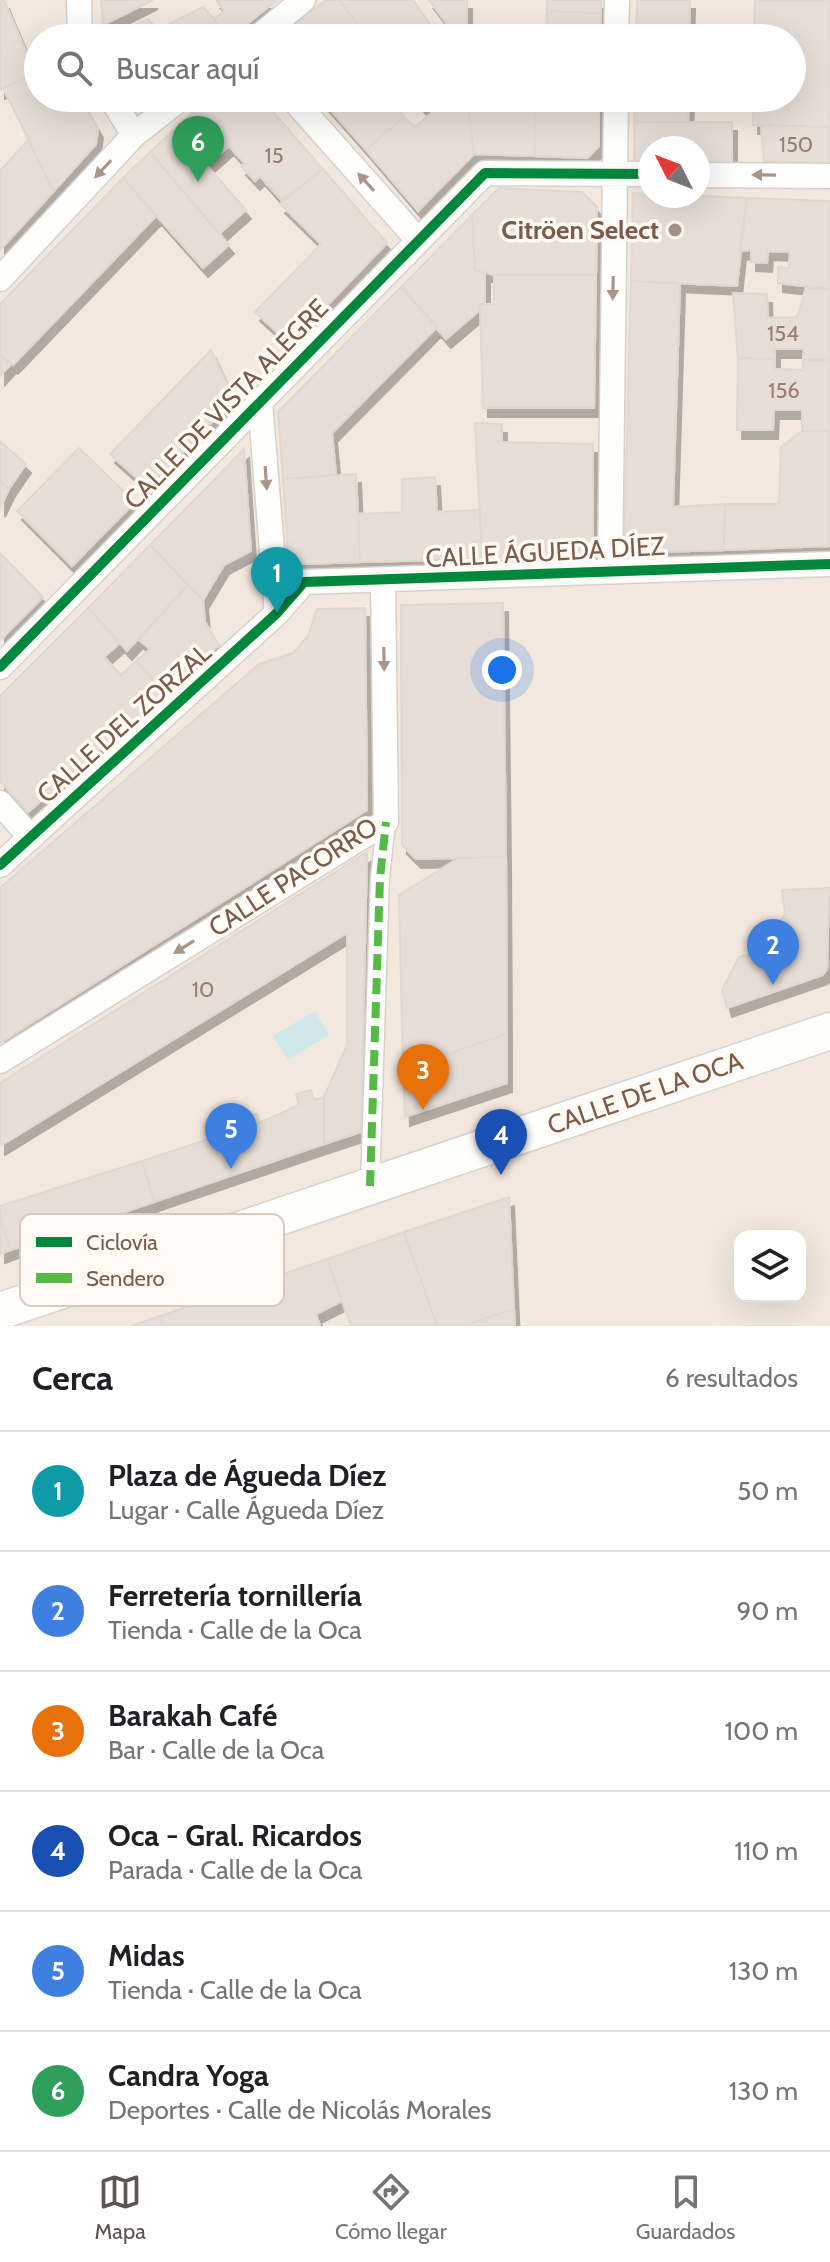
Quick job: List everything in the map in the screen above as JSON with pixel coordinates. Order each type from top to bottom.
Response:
[{"type":"main road","name":"CALLE DE LA OCA","points":[[284,1215],[830,1031]]},
{"type":"main road","name":"CALLE DE LA OCA","points":[[0,1311],[20,1304]]},
{"type":"street","points":[[79,0],[80,24]]},
{"type":"street","points":[[274,24],[303,0]]},
{"type":"street","points":[[616,24],[617,0]]},
{"type":"street","points":[[120,112],[134,135]]},
{"type":"street","points":[[0,279],[134,135],[163,112]]},
{"type":"street","points":[[304,112],[418,240]]},
{"type":"street","points":[[610,570],[616,112]]},
{"type":"street","name":"CALLE DE VISTA ALEGRE","points":[[0,667],[485,173],[615,174]]},
{"type":"street","points":[[615,174],[638,174]]},
{"type":"street","points":[[710,175],[830,176]]},
{"type":"street","points":[[260,401],[277,613]]},
{"type":"street","name":"CALLE ÁGUEDA DÍEZ","points":[[277,613],[304,582],[830,564]]},
{"type":"street","name":"CALLE PACORRO","points":[[0,1061],[386,822],[383,581]]},
{"type":"street","name":"CALLE DEL ZORZAL","points":[[0,865],[277,613]]},
{"type":"street","points":[[0,803],[31,838]]},
{"type":"street","points":[[370,1186],[380,878],[386,822]]},
{"type":"shaded area","points":[[0,0],[830,0],[830,1326],[0,1326]]},
{"type":"water","points":[[315,1011],[329,1035],[288,1060],[273,1036]]},
{"type":"building","points":[[0,0],[4,0],[24,47],[24,78],[0,90]]},
{"type":"building","points":[[101,0],[153,0],[105,24]]},
{"type":"building","points":[[216,0],[277,0],[247,24],[218,24],[214,19],[224,11]]},
{"type":"building","points":[[326,0],[339,0],[357,24],[294,24]]},
{"type":"building","points":[[339,0],[413,0],[430,24],[357,24]]},
{"type":"building","points":[[429,0],[467,0],[467,24],[447,24]]},
{"type":"building","points":[[547,0],[601,0],[601,13],[547,11]]},
{"type":"building","points":[[637,0],[690,0],[689,24],[636,24]]},
{"type":"building","points":[[755,0],[830,0],[830,127],[753,125],[753,112],[806,112],[806,24],[754,24]]},
{"type":"building","points":[[203,7],[218,24],[172,24]]},
{"type":"building","points":[[547,11],[601,13],[601,24],[547,24]]},
{"type":"building","points":[[24,78],[24,112],[89,112],[98,129],[96,144],[54,191],[3,88]]},
{"type":"building","points":[[193,112],[273,112],[323,169],[282,201],[260,176],[255,181],[229,146],[207,165],[175,129]]},
{"type":"building","points":[[332,112],[401,112],[404,117],[366,150]]},
{"type":"building","points":[[433,112],[469,112],[474,154],[418,211],[366,150],[404,117],[415,127]]},
{"type":"building","points":[[469,112],[535,112],[535,156],[474,154]]},
{"type":"building","points":[[535,112],[599,112],[599,146],[587,158],[535,156]]},
{"type":"building","points":[[634,112],[688,112],[688,122],[634,122]]},
{"type":"building","points":[[634,122],[732,122],[732,165],[710,165],[710,136],[638,136],[638,165],[634,165]]},
{"type":"building","points":[[761,125],[830,127],[830,163],[764,161]]},
{"type":"building","points":[[175,129],[246,210],[219,234],[150,152]]},
{"type":"building","points":[[28,140],[54,191],[0,250],[0,171]]},
{"type":"building","points":[[150,152],[229,245],[203,268],[123,178]]},
{"type":"building","points":[[323,169],[387,243],[290,344],[255,312],[321,244],[280,204]]},
{"type":"building","points":[[123,178],[156,216],[13,365],[0,354],[0,304]]},
{"type":"building","points":[[499,188],[582,192],[597,207],[596,275],[494,275],[475,270],[472,215]]},
{"type":"building","points":[[633,193],[638,193],[638,208],[710,208],[710,196],[747,198],[737,286],[631,281]]},
{"type":"building","points":[[747,198],[830,201],[830,289],[778,283],[778,267],[789,268],[790,252],[768,251],[767,263],[751,262],[751,250],[739,251]]},
{"type":"building","points":[[472,215],[475,270],[485,274],[485,304],[480,304],[480,310],[446,339],[401,287]]},
{"type":"building","points":[[494,275],[596,275],[594,408],[483,408],[480,304],[494,304]]},
{"type":"building","points":[[631,281],[680,284],[673,507],[725,504],[724,550],[624,553]]},
{"type":"building","points":[[401,287],[438,326],[332,433],[336,475],[283,479],[278,412]]},
{"type":"building","points":[[806,288],[830,289],[830,360],[803,360],[804,349],[775,349],[775,359],[738,358],[733,293],[767,294],[768,318],[797,317]]},
{"type":"building","points":[[211,350],[234,399],[148,488],[110,454]]},
{"type":"building","points":[[0,355],[10,365],[0,376]]},
{"type":"building","points":[[738,358],[775,359],[775,369],[803,370],[803,360],[830,360],[830,431],[802,431],[802,410],[774,410],[773,430],[737,430]]},
{"type":"building","points":[[475,423],[502,424],[502,442],[593,444],[593,556],[482,559]]},
{"type":"building","points":[[802,431],[830,431],[830,546],[724,550],[725,504],[779,504],[781,447]]},
{"type":"building","points":[[0,441],[26,464],[9,489],[0,481]]},
{"type":"building","points":[[79,448],[135,502],[72,566],[17,511]]},
{"type":"building","points":[[244,449],[251,551],[224,565],[203,600],[150,545]]},
{"type":"building","points":[[356,474],[360,562],[304,564],[288,556],[283,479]]},
{"type":"building","points":[[435,477],[437,512],[480,510],[482,559],[360,562],[358,514],[402,512],[402,479]]},
{"type":"building","points":[[0,481],[9,489],[0,508]]},
{"type":"building","points":[[150,545],[188,585],[127,651],[88,608]]},
{"type":"building","points":[[0,553],[43,597],[0,640]]},
{"type":"building","points":[[188,585],[203,600],[205,622],[219,645],[165,693],[136,661],[150,649],[139,640]]},
{"type":"building","points":[[503,603],[506,857],[416,859],[402,845],[401,605]]},
{"type":"building","points":[[88,608],[120,643],[104,657],[121,675],[136,661],[165,693],[28,812],[0,781],[0,696]]},
{"type":"building","points":[[365,608],[367,810],[0,1043],[0,888],[259,664],[293,653],[308,636],[317,609]]},
{"type":"building","points":[[367,852],[361,1132],[324,1144],[324,1097],[347,1045],[347,933],[0,1146],[0,1083]]},
{"type":"building","points":[[506,857],[507,1034],[403,1069],[399,895],[459,858]]},
{"type":"building","points":[[829,888],[827,969],[823,975],[727,1008],[722,990],[739,957],[775,950],[773,939],[768,940],[767,925],[778,923],[785,914],[782,890]]},
{"type":"building","points":[[507,1034],[507,1083],[405,1117],[403,1069]]},
{"type":"building","points":[[311,1090],[314,1100],[324,1097],[324,1144],[154,1202],[142,1161],[240,1129],[237,1119],[257,1114],[259,1123],[299,1105],[296,1094]]},
{"type":"building","points":[[142,1161],[154,1202],[118,1214],[20,1214],[20,1247],[11,1250],[0,1219],[0,1206]]},
{"type":"building","points":[[509,1197],[514,1309],[462,1326],[437,1326],[404,1232]]},
{"type":"building","points":[[0,1219],[11,1250],[0,1254]]},
{"type":"building","points":[[404,1232],[437,1326],[351,1326],[327,1259]]},
{"type":"building","points":[[327,1259],[342,1301],[316,1314],[320,1326],[163,1326],[160,1316],[189,1306],[284,1306],[284,1274]]},
{"type":"building","points":[[514,1309],[515,1326],[462,1326]]},
{"type":"building","points":[[160,1316],[163,1326],[131,1326]]},
{"type":"marked path","points":[[370,1186],[380,878],[386,822]]},
{"type":"cycle path","points":[[0,667],[485,173],[638,174]]},
{"type":"cycle path","points":[[0,865],[277,613],[304,582],[830,564]]},
{"type":"place","name":"Candra Yoga","points":[[198,182]]},
{"type":"place","name":"Citröen Select","points":[[675,230]]},
{"type":"place","name":"Plaza de Águeda Díez","points":[[277,613]]},
{"type":"place","name":"Ferretería tornillería","points":[[773,985]]},
{"type":"place","name":"Barakah Café","points":[[423,1110]]},
{"type":"place","name":"Midas","points":[[231,1169]]},
{"type":"place","name":"Oca - Gral. Ricardos","points":[[501,1175]]}]
